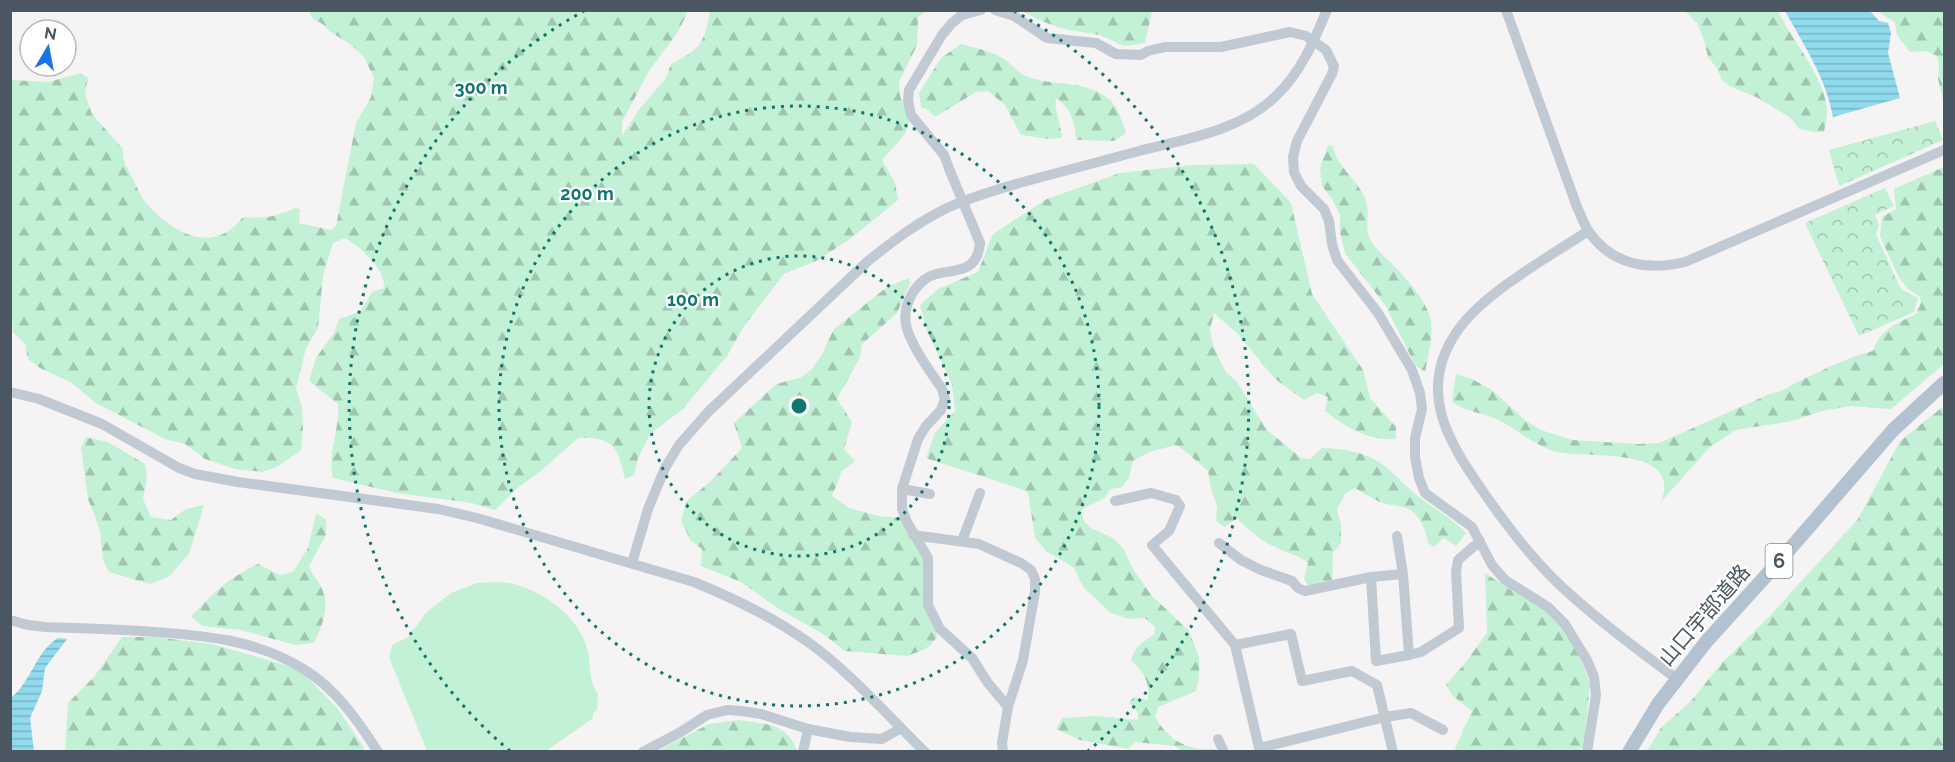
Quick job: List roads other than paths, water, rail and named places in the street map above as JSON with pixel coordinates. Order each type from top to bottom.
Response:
[{"type":"main road","name":"山口宇部道路","points":[[1629,752],[1658,704],[1706,642],[1878,447],[1944,383]]},
{"type":"street","points":[[981,10],[962,15],[952,23],[942,35],[909,90],[910,115],[944,155],[980,243],[979,253],[972,263],[956,272],[925,279],[915,288],[908,301],[905,314],[907,329],[942,389],[945,399],[941,410],[926,426],[918,439],[902,489],[902,510],[913,535],[928,558],[928,605],[940,629],[972,658],[988,683],[1008,707]]},
{"type":"street","points":[[995,10],[1014,16],[1047,38],[1096,43],[1116,54],[1141,55],[1165,47],[1221,47],[1290,33],[1306,36],[1326,50],[1334,66],[1332,74],[1297,141],[1293,157],[1294,172],[1301,186],[1324,209],[1329,221],[1337,260],[1378,313],[1412,370],[1420,393],[1422,409],[1415,438],[1414,457],[1425,493],[1472,527],[1492,565],[1505,580],[1548,607],[1565,624],[1587,660],[1594,677],[1596,694],[1587,752]]},
{"type":"street","points":[[632,563],[651,502],[665,468],[679,445],[708,412],[892,241],[914,226],[950,207],[1005,187],[1209,133],[1253,113],[1276,96],[1303,62],[1327,10]]},
{"type":"street","points":[[1506,10],[1577,207],[1588,231],[1599,243],[1623,260],[1651,267],[1675,265],[1944,150]]},
{"type":"street","points":[[1588,231],[1494,294],[1461,325],[1446,351],[1442,364],[1437,394],[1439,408],[1453,447],[1503,520],[1533,556],[1562,587],[1591,612],[1677,679]]},
{"type":"street","points":[[10,392],[39,399],[92,420],[179,468],[195,474],[438,509],[632,563],[725,594],[807,641],[830,660],[925,752]]},
{"type":"street","points":[[902,489],[930,494]]},
{"type":"street","points":[[962,541],[980,493]]},
{"type":"street","points":[[1115,501],[1151,493],[1176,500],[1180,506],[1169,531],[1152,545],[1235,645],[1260,750],[1385,717],[1411,713],[1443,730]]},
{"type":"street","points":[[913,535],[979,544],[1021,563],[1031,570],[1035,579],[1035,592],[1023,660],[1008,707],[1002,743],[1003,752]]},
{"type":"street","points":[[1397,536],[1403,574],[1408,655]]},
{"type":"street","points":[[1371,577],[1376,661],[1421,652],[1460,628],[1456,572],[1458,560],[1480,541]]},
{"type":"street","points":[[1219,543],[1241,560],[1293,581],[1298,588],[1305,591],[1371,577],[1403,574]]},
{"type":"street","points":[[10,620],[45,627],[208,636],[273,652],[307,671],[325,686],[357,720],[378,752]]},
{"type":"street","points":[[1235,645],[1291,634],[1302,681],[1352,671],[1377,685],[1393,752]]},
{"type":"street","points":[[643,752],[707,715],[727,710],[760,714],[808,729],[850,737],[882,738],[901,728]]},
{"type":"street","points":[[803,752],[808,729]]},
{"type":"street","points":[[1218,739],[1224,752]]},
{"type":"water","points":[[1785,11],[1870,11],[1879,21],[1888,23],[1891,33],[1888,53],[1900,98],[1833,117],[1820,75]]},
{"type":"water","points":[[58,638],[67,639],[45,668],[42,691],[30,718],[34,751],[11,751],[11,698],[24,684],[44,651]]}]
